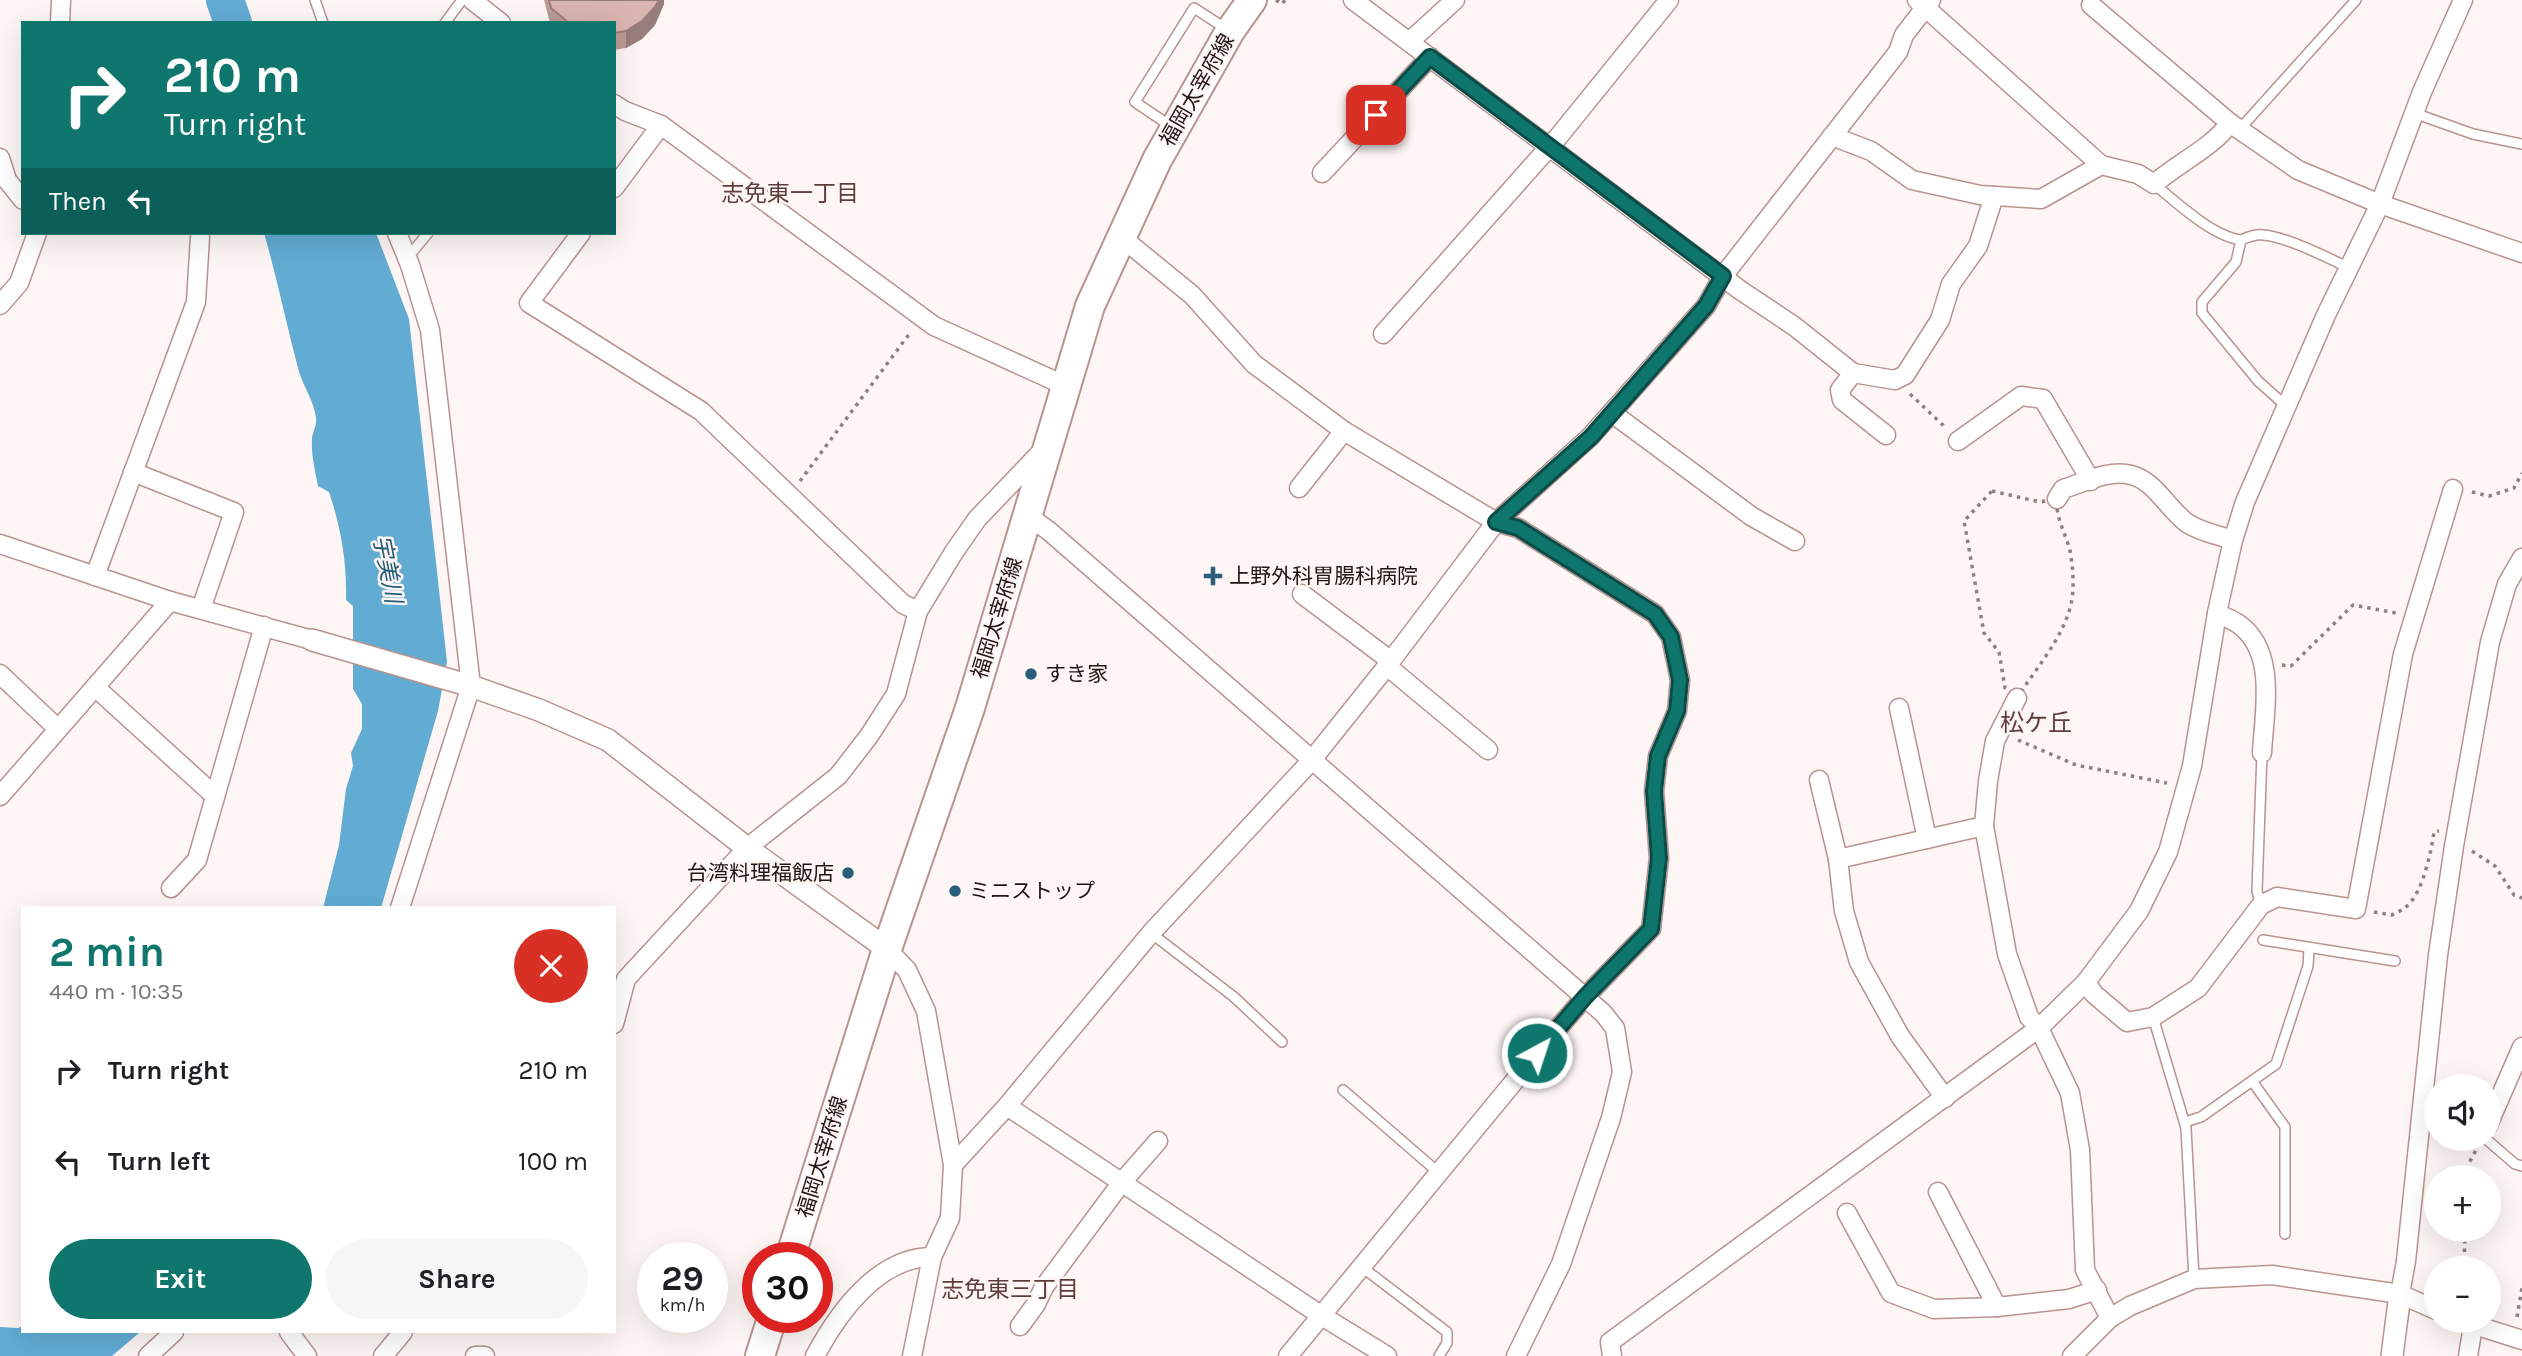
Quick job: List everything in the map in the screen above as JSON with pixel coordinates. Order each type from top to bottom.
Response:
[{"type":"main road","name":"福岡太宰府線","points":[[795,1242],[887,949],[970,708],[1046,446],[1090,306],[1174,128],[1240,12]]},
{"type":"main road","points":[[760,1356],[767,1333]]},
{"type":"street","points":[[60,21],[61,0]]},
{"type":"street","points":[[472,0],[498,21]]},
{"type":"street","points":[[1353,0],[1740,290],[1794,326],[1853,373],[1895,380],[1905,374],[1940,320],[1951,284],[1978,246],[1994,197]]},
{"type":"street","points":[[1409,42],[1455,0]]},
{"type":"street","points":[[1383,334],[1559,136],[1669,0]]},
{"type":"street","points":[[1612,1356],[1611,1342],[2039,1028],[2086,982],[2139,911],[2168,852],[2187,786],[2217,613],[2233,540],[2245,502],[2286,406],[2380,204],[2442,43],[2463,0]]},
{"type":"street","points":[[953,1165],[1007,1106],[1151,933],[1311,761],[1389,664],[1496,522],[1591,437],[1706,306],[1723,276],[1898,51],[1904,35],[1925,2],[2101,165],[2138,174],[2154,184],[2172,167],[2235,127]]},
{"type":"street","points":[[2091,2],[2235,127],[2298,170],[2380,204],[2522,253]]},
{"type":"street","points":[[1322,173],[1430,57]]},
{"type":"street","points":[[616,105],[661,125],[934,326],[1066,386]]},
{"type":"street","points":[[616,185],[661,125]]},
{"type":"street","points":[[1832,136],[1871,151],[1912,180],[1994,197],[2041,199],[2101,165]]},
{"type":"street","points":[[0,158],[7,180],[21,198]]},
{"type":"street","points":[[0,305],[19,283],[36,235]]},
{"type":"street","points":[[398,235],[430,330],[471,686],[401,906]]},
{"type":"street","points":[[580,235],[529,303],[701,411],[903,604],[918,611]]},
{"type":"street","points":[[95,576],[196,302],[200,237]]},
{"type":"street","points":[[1121,237],[1192,295],[1254,364],[1344,431],[1496,522],[1518,528],[1655,614],[1671,637],[1680,680],[1677,711],[1658,756],[1654,791],[1659,858],[1651,929],[1585,997],[1288,1356]]},
{"type":"street","points":[[1853,373],[1840,390],[1842,400],[1885,435]]},
{"type":"street","points":[[1958,441],[2021,396],[2043,399],[2091,481]]},
{"type":"street","points":[[1612,413],[1751,516],[1795,541]]},
{"type":"street","points":[[1299,488],[1344,431]]},
{"type":"street","points":[[616,1016],[626,979],[747,848],[838,776],[869,736],[896,694],[918,611],[977,519],[1046,446]]},
{"type":"street","points":[[133,472],[234,512],[201,609]]},
{"type":"street","points":[[2057,499],[2063,489],[2113,474],[2130,474],[2145,481],[2175,514],[2191,525],[2233,540]]},
{"type":"street","points":[[2086,982],[2094,994],[2127,1022],[2153,1017],[2198,988],[2261,905],[2277,897],[2356,909],[2403,654],[2453,489]]},
{"type":"street","points":[[1027,515],[1049,531],[1604,1013],[1615,1028],[1622,1072],[1611,1118],[1561,1264],[1516,1356]]},
{"type":"street","points":[[0,544],[170,600],[471,686],[539,710],[608,740],[747,848],[887,949],[907,970],[926,1011],[953,1165],[950,1217],[932,1257],[912,1356]]},
{"type":"street","points":[[2392,1356],[2406,1261],[2438,955],[2454,846],[2490,642],[2507,584],[2522,558]]},
{"type":"street","points":[[1302,594],[1389,664],[1488,750]]},
{"type":"street","points":[[0,796],[170,600]]},
{"type":"street","points":[[2217,613],[2239,624],[2258,647],[2265,669],[2262,753]]},
{"type":"street","points":[[171,888],[197,860],[264,626]]},
{"type":"street","points":[[0,674],[58,729]]},
{"type":"street","points":[[95,687],[215,796]]},
{"type":"street","points":[[2017,698],[1995,741],[1984,826],[2007,954],[2029,1017],[2039,1028],[2070,1093],[2080,1150],[2085,1270],[2110,1318]]},
{"type":"street","points":[[1899,708],[1927,839]]},
{"type":"street","points":[[1819,780],[1838,859],[1844,911],[1859,962],[1900,1037],[1945,1098]]},
{"type":"street","points":[[1838,859],[1984,826]]},
{"type":"street","points":[[2501,1095],[2522,1047]]},
{"type":"street","points":[[1007,1106],[1322,1316],[1387,1356]]},
{"type":"street","points":[[1020,1326],[1045,1287],[1122,1182],[1158,1140]]},
{"type":"street","points":[[1938,1192],[1997,1307]]},
{"type":"street","points":[[1847,1213],[1891,1293],[1934,1309],[1997,1307],[2069,1299],[2096,1290]]},
{"type":"street","points":[[815,1356],[851,1299],[886,1272],[916,1257],[932,1257]]},
{"type":"street","points":[[2072,1356],[2110,1318],[2130,1306],[2194,1279],[2272,1275],[2400,1294],[2424,1305]]},
{"type":"street","points":[[148,1356],[173,1333]]},
{"type":"street","points":[[290,1333],[307,1356]]},
{"type":"street","points":[[385,1355],[402,1333]]},
{"type":"street","points":[[2468,1333],[2468,1356]]},
{"type":"street","points":[[2500,1333],[2518,1338]]},
{"type":"street","points":[[475,1356],[485,1356]]},
{"type":"lane","points":[[315,0],[322,21]]},
{"type":"lane","points":[[446,21],[462,0]]},
{"type":"lane","points":[[2235,127],[2356,0]]},
{"type":"lane","points":[[1174,128],[1135,103],[1194,8],[1240,12]]},
{"type":"lane","points":[[2414,113],[2473,134],[2522,144]]},
{"type":"lane","points":[[2154,184],[2228,239],[2241,240],[2265,235],[2319,253],[2349,268]]},
{"type":"lane","points":[[406,254],[413,251],[426,235]]},
{"type":"lane","points":[[2241,240],[2235,262],[2203,302],[2202,313],[2258,381],[2286,406]]},
{"type":"lane","points":[[2261,905],[2258,891],[2262,753]]},
{"type":"lane","points":[[1151,933],[1234,996],[1282,1042]]},
{"type":"lane","points":[[2263,940],[2395,961]]},
{"type":"lane","points":[[2185,1122],[2201,1117],[2276,1064],[2308,966],[2309,949]]},
{"type":"lane","points":[[2153,1017],[2185,1122],[2194,1279]]},
{"type":"lane","points":[[2252,1081],[2285,1127],[2285,1234]]},
{"type":"lane","points":[[1343,1090],[1439,1173]]},
{"type":"lane","points":[[2500,1151],[2515,1164],[2522,1166]]},
{"type":"lane","points":[[1362,1267],[1447,1332],[1447,1343],[1439,1356]]},
{"type":"path","points":[[1276,0],[1283,2]]},
{"type":"path","points":[[790,494],[922,317]]},
{"type":"path","points":[[1895,380],[1958,441]]},
{"type":"path","points":[[2453,489],[2489,496],[2514,488],[2522,473]]},
{"type":"path","points":[[1992,491],[2040,502],[2057,499],[2056,512],[2070,547],[2074,577],[2072,601],[2059,633],[2017,698],[2005,688],[1999,652],[1984,633],[1964,521],[1992,491]]},
{"type":"path","points":[[2263,663],[2291,666],[2353,605],[2414,616]]},
{"type":"path","points":[[2000,732],[2076,765],[2187,786]]},
{"type":"path","points":[[2356,909],[2392,915],[2409,905],[2425,870],[2434,832],[2441,830]]},
{"type":"path","points":[[2454,846],[2467,848],[2495,866],[2514,895],[2522,898]]},
{"type":"path","points":[[2518,1338],[2522,1289]]},
{"type":"water","points":[[265,235],[377,235],[409,319],[447,662],[438,711],[382,906],[324,906],[339,845],[346,789],[353,766],[351,753],[362,729],[362,704],[353,689],[353,606],[346,600],[340,532],[329,492],[318,486],[312,450],[315,411],[298,368]]},
{"type":"water","points":[[0,1327],[21,1327],[21,1333],[139,1333],[112,1356],[0,1356]]},
{"type":"building","points":[[549,0],[659,0],[642,21],[626,31],[616,33],[616,21],[567,21],[551,8]]},
{"type":"waterway","name":"宇美川","points":[[225,0],[232,21]]},
{"type":"place","name":"上野外科胃腸科病院","points":[[1213,576]]},
{"type":"place","name":"すき家","points":[[1031,674]]},
{"type":"place","name":"台湾料理福飯店","points":[[848,873]]},
{"type":"place","name":"ミニストップ","points":[[955,891]]},
{"type":"district","name":"志免東一丁目","points":[[790,193]]},
{"type":"district","name":"松ケ丘","points":[[2036,723]]},
{"type":"district","name":"志免東三丁目","points":[[1010,1289]]},
{"type":"route","points":[[1376,115],[1430,57],[1723,276],[1706,306],[1591,437],[1496,522],[1518,528],[1655,614],[1671,637],[1680,680],[1677,711],[1658,756],[1654,821],[1659,858],[1651,929],[1585,997],[1537,1053]]}]
